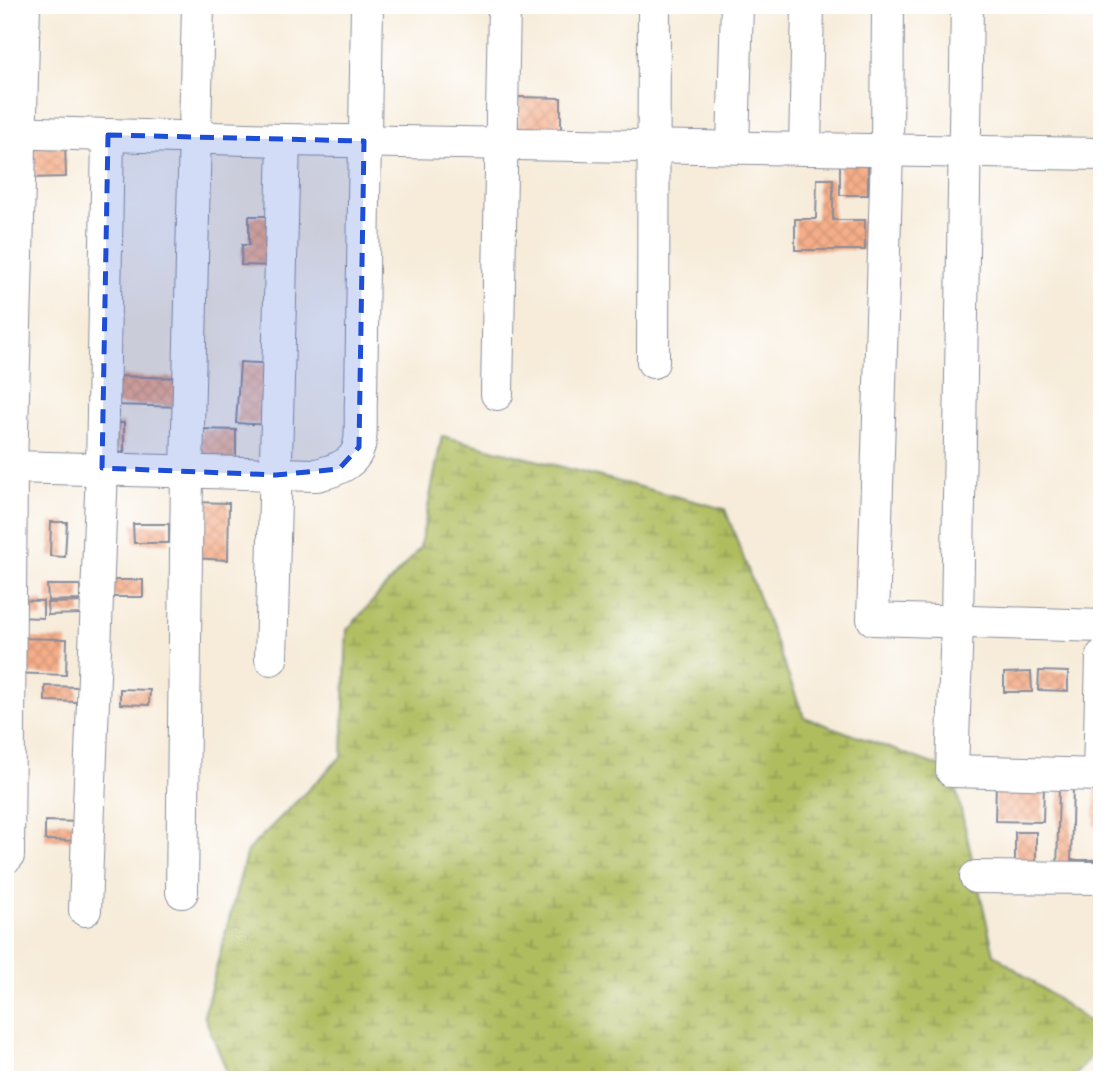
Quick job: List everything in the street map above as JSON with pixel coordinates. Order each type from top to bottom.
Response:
[{"type":"street","points":[[8,856],[13,132],[24,5]]},
{"type":"street","points":[[181,892],[198,5]]},
{"type":"street","points":[[11,467],[317,475],[339,470],[354,460],[359,447],[367,5]]},
{"type":"street","points":[[497,394],[504,5]]},
{"type":"street","points":[[653,362],[654,5]]},
{"type":"street","points":[[733,147],[737,5]]},
{"type":"street","points":[[805,149],[808,5]]},
{"type":"street","points":[[888,5],[887,150],[873,619],[1102,626]]},
{"type":"street","points":[[967,5],[952,771],[1100,775],[1102,656]]},
{"type":"street","points":[[13,132],[284,140],[1102,154]]},
{"type":"street","points":[[85,910],[102,468],[108,135]]},
{"type":"street","points":[[271,659],[284,140]]},
{"type":"street","points":[[976,877],[1102,878]]},
{"type":"highlighted area","points":[[108,135],[364,141],[359,447],[339,469],[276,475],[102,468]]},
{"type":"green space","points":[[442,436],[725,509],[804,717],[952,771],[994,954],[1102,1031],[1102,1041],[1072,1080],[228,1080],[204,1015],[247,851],[342,756],[347,630],[420,548]]},
{"type":"building","points":[[518,97],[561,98],[561,131],[518,131]]},
{"type":"building","points":[[65,140],[66,177],[27,178],[26,141]]},
{"type":"building","points":[[840,156],[868,156],[868,195],[840,195]]},
{"type":"building","points":[[817,179],[833,179],[833,220],[865,220],[865,250],[795,250],[795,219],[816,219]]},
{"type":"building","points":[[249,216],[279,216],[280,266],[241,265],[242,245],[249,245]]},
{"type":"building","points":[[240,362],[274,364],[270,425],[236,423]]},
{"type":"building","points":[[114,376],[185,378],[185,407],[113,405]]},
{"type":"building","points":[[111,423],[124,423],[124,452],[111,452]]},
{"type":"building","points":[[201,429],[236,430],[236,467],[201,466]]},
{"type":"building","points":[[192,502],[229,503],[228,560],[191,558]]},
{"type":"building","points":[[51,522],[67,522],[65,557],[50,556]]},
{"type":"building","points":[[133,524],[169,524],[169,543],[134,543]]},
{"type":"building","points":[[108,580],[143,580],[143,597],[108,597]]},
{"type":"building","points":[[47,585],[80,585],[80,600],[48,601]]},
{"type":"building","points":[[14,600],[43,601],[43,618],[14,617]]},
{"type":"building","points":[[81,602],[81,614],[48,615],[47,603]]},
{"type":"building","points":[[12,638],[67,639],[66,675],[11,673]]},
{"type":"building","points":[[1039,671],[1068,672],[1068,691],[1038,690]]},
{"type":"building","points":[[1031,672],[1032,692],[1004,692],[1004,673]]},
{"type":"building","points":[[45,686],[78,687],[78,702],[45,701]]},
{"type":"building","points":[[120,689],[150,690],[149,705],[120,704]]},
{"type":"building","points":[[996,783],[1044,784],[1043,822],[995,821]]},
{"type":"building","points":[[1059,786],[1073,786],[1071,860],[1098,860],[1099,827],[1102,827],[1102,874],[1057,873]]},
{"type":"building","points":[[1095,787],[1102,787],[1102,826],[1094,826]]},
{"type":"building","points":[[45,821],[82,822],[81,841],[45,840]]},
{"type":"building","points":[[1015,832],[1036,832],[1036,872],[1015,872]]}]
